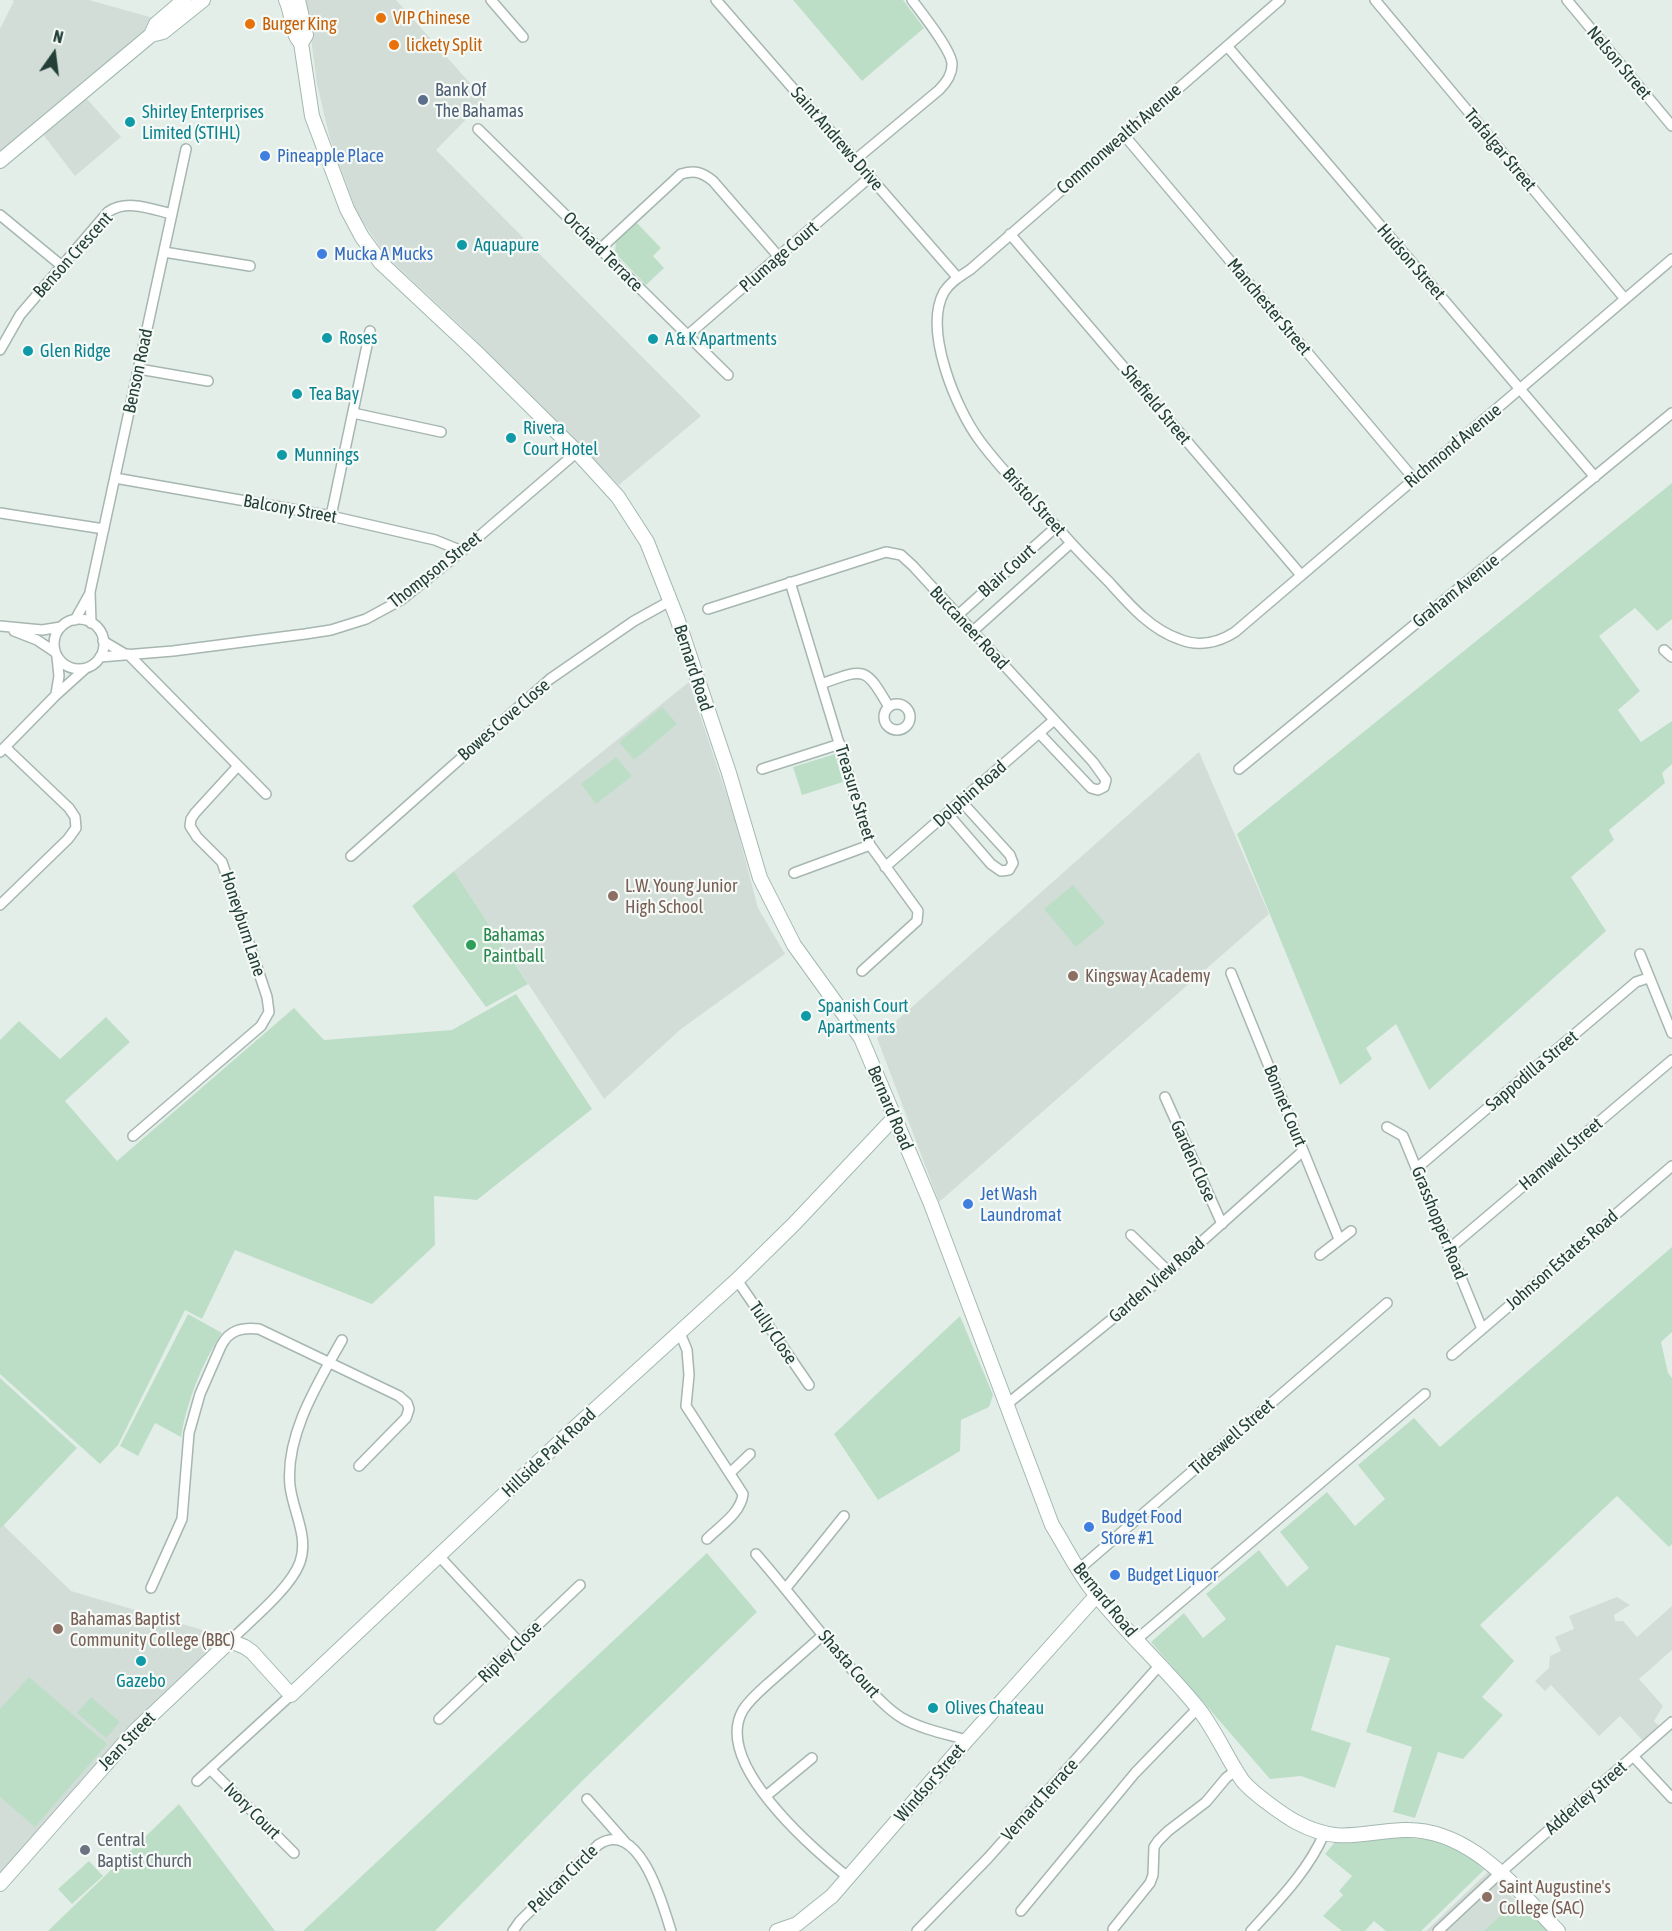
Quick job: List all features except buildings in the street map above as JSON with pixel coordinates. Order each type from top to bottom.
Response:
[{"type":"main road","points":[[0,161],[151,34],[156,24],[184,0]]},
{"type":"main road","points":[[151,34],[163,32],[204,0]]},
{"type":"main road","name":"Bernard Road","points":[[286,0],[294,36],[301,43],[312,116],[348,209],[362,237],[381,263],[475,351],[577,452],[618,497],[647,542],[670,601],[729,773],[760,878],[794,945],[861,1038],[930,1204],[1052,1525],[1078,1570],[1097,1596],[1198,1708],[1244,1783],[1269,1803],[1295,1822],[1324,1834],[1346,1837],[1404,1830],[1430,1832],[1451,1838],[1473,1851],[1500,1873],[1558,1931]]},
{"type":"main road","name":"Bernard Road","points":[[298,0],[306,35],[301,43]]},
{"type":"main road","name":"Hillside Park Road","points":[[291,1695],[569,1433],[737,1280],[794,1224],[894,1118]]},
{"type":"main road","name":"Windsor Street","points":[[777,1931],[799,1928],[832,1896],[967,1740],[1097,1596]]},
{"type":"main road","points":[[230,1641],[252,1652],[291,1695]]},
{"type":"main road","name":"Jean Street","points":[[0,1884],[136,1730],[230,1641]]},
{"type":"street","points":[[491,0],[523,37]]},
{"type":"street","name":"Saint Andrews Drive","points":[[716,0],[958,278]]},
{"type":"street","points":[[855,160],[939,90],[950,75],[952,64],[949,53],[912,0]]},
{"type":"street","name":"Commonwealth Avenue","points":[[958,278],[1280,0]]},
{"type":"street","name":"Trafalgar Street","points":[[1375,0],[1625,299]]},
{"type":"street","name":"Nelson Street","points":[[1567,0],[1672,126]]},
{"type":"street","name":"Hudson Street","points":[[1227,46],[1595,477]]},
{"type":"street","name":"Orchard Terrace","points":[[478,129],[728,375]]},
{"type":"street","name":"Manchester Street","points":[[1124,135],[1414,479]]},
{"type":"street","name":"Benson Road","points":[[90,592],[186,149]]},
{"type":"street","points":[[600,249],[681,174],[696,171],[713,181],[779,257]]},
{"type":"street","name":"Plumage Court","points":[[688,335],[870,177]]},
{"type":"street","name":"Benson Crescent","points":[[0,350],[20,315],[108,212],[128,205],[172,214]]},
{"type":"street","points":[[0,215],[62,266]]},
{"type":"street","name":"Shefield Street","points":[[1010,234],[1301,575]]},
{"type":"street","points":[[164,252],[250,266]]},
{"type":"street","name":"Richmond Avenue","points":[[1235,632],[1672,259]]},
{"type":"street","name":"Bristol Street","points":[[958,278],[942,297],[936,326],[950,382],[961,410],[980,441],[1056,527],[1139,614],[1169,635],[1188,642],[1205,643],[1235,632]]},
{"type":"street","points":[[331,516],[370,331]]},
{"type":"street","points":[[139,369],[208,381]]},
{"type":"street","points":[[353,413],[441,432]]},
{"type":"street","name":"Graham Avenue","points":[[1239,769],[1672,413]]},
{"type":"street","name":"Thompson Street","points":[[100,657],[173,651],[305,634],[350,625],[374,615],[401,600],[577,452]]},
{"type":"street","name":"Balcony Street","points":[[115,478],[331,516],[435,540],[462,551]]},
{"type":"street","points":[[0,513],[104,529]]},
{"type":"street","name":"Blair Court","points":[[958,615],[1056,527]]},
{"type":"street","name":"Blair Court","points":[[973,631],[1071,543]]},
{"type":"street","name":"Buccaneer Road","points":[[708,609],[891,552],[906,559],[1054,720],[1104,776],[1106,780],[1104,787],[1098,790],[1090,788],[1039,733]]},
{"type":"street","name":"Treasure Street","points":[[790,582],[870,845],[918,911],[919,918],[914,924],[862,971]]},
{"type":"street","points":[[75,620],[90,592]]},
{"type":"street","points":[[90,592],[91,623]]},
{"type":"street","name":"Bowes Cove Close","points":[[351,856],[550,679],[634,621],[670,601]]},
{"type":"street","points":[[0,905],[76,828],[75,817],[69,808],[3,750],[55,696],[86,668],[94,664],[103,649],[101,634],[91,623],[83,620],[75,620],[61,627],[42,630],[3,627]]},
{"type":"street","points":[[3,627],[38,640],[69,667],[86,668]]},
{"type":"street","points":[[55,696],[59,685],[54,642],[61,627]]},
{"type":"street","points":[[103,641],[127,654],[266,794]]},
{"type":"street","points":[[1664,650],[1672,657]]},
{"type":"street","points":[[821,684],[852,672],[861,672],[875,682],[889,707]]},
{"type":"street","name":"Dolphin Road","points":[[885,867],[1054,720]]},
{"type":"street","points":[[762,769],[840,744]]},
{"type":"street","name":"Honeyburn Lane","points":[[133,1136],[261,1026],[269,1012],[267,997],[222,862],[197,837],[190,825],[195,813],[238,766]]},
{"type":"street","points":[[947,813],[996,868],[1001,871],[1008,870],[1013,863],[1010,855],[961,801]]},
{"type":"street","points":[[794,873],[870,845]]},
{"type":"street","points":[[1640,954],[1672,1033]]},
{"type":"street","name":"Bonnet Court","points":[[1231,973],[1339,1239]]},
{"type":"street","name":"Sappodilla Street","points":[[1417,1168],[1636,982],[1648,978]]},
{"type":"street","name":"Hamwell Street","points":[[1450,1248],[1672,1060]]},
{"type":"street","name":"Garden Close","points":[[1165,1097],[1221,1224]]},
{"type":"street","name":"Grasshopper Road","points":[[1387,1127],[1404,1136],[1482,1329]]},
{"type":"street","name":"Garden View Road","points":[[1006,1405],[1143,1294],[1304,1151]]},
{"type":"street","name":"Johnson Estates Road","points":[[1452,1355],[1672,1166]]},
{"type":"street","points":[[1320,1255],[1351,1231]]},
{"type":"street","points":[[1131,1235],[1168,1271]]},
{"type":"street","name":"Tully Close","points":[[737,1280],[809,1385]]},
{"type":"street","name":"Tideswell Street","points":[[1078,1570],[1387,1303]]},
{"type":"street","points":[[151,1587],[182,1519],[190,1425],[200,1394],[223,1340],[232,1332],[239,1329],[259,1329],[399,1396],[408,1405],[408,1414],[404,1422],[359,1466]]},
{"type":"street","points":[[680,1333],[687,1350],[689,1375],[686,1406],[742,1494],[742,1503],[736,1511],[707,1539]]},
{"type":"street","points":[[230,1641],[286,1584],[299,1564],[302,1548],[300,1525],[290,1485],[291,1456],[302,1421],[342,1340]]},
{"type":"street","points":[[1136,1640],[1425,1394]]},
{"type":"street","points":[[730,1473],[750,1454]]},
{"type":"street","points":[[786,1588],[819,1550],[844,1516]]},
{"type":"street","name":"Shasta Court","points":[[756,1554],[823,1635],[874,1693],[896,1714],[912,1723],[967,1740]]},
{"type":"street","points":[[439,1556],[520,1643]]},
{"type":"street","name":"Ripley Close","points":[[439,1719],[580,1585]]},
{"type":"street","points":[[823,1635],[754,1697],[740,1717],[737,1730],[740,1751],[746,1766],[766,1796],[801,1836],[849,1878]]},
{"type":"street","name":"Vernard Terrace","points":[[918,1931],[988,1858],[1160,1666]]},
{"type":"street","name":"Hillside Park Road","points":[[196,1781],[291,1695]]},
{"type":"street","points":[[1021,1911],[1135,1773],[1198,1708]]},
{"type":"street","name":"Adderley Street","points":[[1438,1931],[1500,1873],[1672,1722]]},
{"type":"street","points":[[1633,1756],[1672,1798]]},
{"type":"street","points":[[766,1796],[812,1758]]},
{"type":"street","name":"Ivory Court","points":[[210,1769],[294,1853]]},
{"type":"street","points":[[1113,1929],[1150,1883],[1153,1875],[1154,1847],[1158,1841],[1206,1802],[1226,1778],[1236,1770]]},
{"type":"street","points":[[587,1798],[639,1856],[656,1883],[671,1931]]},
{"type":"street","points":[[1266,1931],[1254,1927],[1305,1868],[1317,1851],[1324,1834]]},
{"type":"street","name":"Pelican Circle","points":[[513,1931],[526,1915],[598,1845],[613,1839],[628,1845]]},
{"type":"shaded area","points":[[11,0],[89,0],[157,19],[0,155],[0,29],[14,1]]},
{"type":"shaded area","points":[[306,0],[396,0],[485,100],[436,150],[701,416],[619,485],[464,329],[386,256],[357,213],[330,139],[317,84]]},
{"type":"shaded area","points":[[86,98],[121,137],[75,176],[42,133]]},
{"type":"shaded area","name":"L.W. Young Junior High School","points":[[689,682],[734,817],[758,908],[785,954],[681,1029],[604,1099],[454,871]]},
{"type":"shaded area","name":"Kingsway Academy","points":[[1199,752],[1269,914],[939,1202],[877,1038]]},
{"type":"shaded area","points":[[3,1525],[71,1591],[226,1637],[0,1875],[0,1529]]},
{"type":"shaded area","points":[[1617,1597],[1630,1605],[1614,1615],[1615,1621],[1623,1621],[1637,1637],[1672,1606],[1672,1650],[1639,1679],[1663,1706],[1654,1721],[1660,1727],[1644,1742],[1620,1716],[1599,1736],[1551,1685],[1545,1691],[1535,1681],[1549,1668],[1550,1656],[1561,1651],[1555,1637],[1574,1629],[1569,1616]]},
{"type":"shaded area","name":"Saint Augustine's College (SAC)","points":[[1488,1872],[1537,1923],[1529,1931],[1426,1931]]},
{"type":"green space","points":[[793,0],[903,0],[924,28],[862,81]]},
{"type":"green space","points":[[635,221],[661,248],[653,256],[664,268],[646,285],[615,253],[616,240]]},
{"type":"green space","points":[[1672,483],[1672,619],[1657,631],[1635,608],[1599,636],[1640,691],[1618,710],[1641,742],[1672,721],[1672,764],[1662,773],[1665,783],[1609,830],[1614,840],[1571,877],[1606,931],[1429,1090],[1396,1024],[1366,1048],[1372,1059],[1340,1085],[1237,834]]},
{"type":"green space","points":[[662,707],[677,724],[634,760],[619,742]]},
{"type":"green space","points":[[835,754],[843,782],[802,795],[793,767]]},
{"type":"green space","points":[[616,757],[632,776],[596,804],[581,784]]},
{"type":"green space","name":"Bahamas Paintball","points":[[454,871],[528,984],[486,1007],[412,906]]},
{"type":"green space","points":[[1073,885],[1105,923],[1076,947],[1044,909]]},
{"type":"green space","points":[[516,994],[592,1109],[477,1200],[434,1196],[435,1245],[372,1304],[235,1250],[202,1319],[185,1310],[118,1445],[100,1464],[0,1374],[0,1040],[19,1021],[60,1059],[106,1017],[130,1042],[65,1101],[117,1161],[294,1008],[324,1040],[452,1030]]},
{"type":"green space","points":[[1672,1247],[1672,1332],[1661,1342],[1668,1373],[1672,1378],[1672,1544],[1669,1547],[1617,1496],[1480,1625],[1514,1661],[1482,1697],[1503,1715],[1463,1759],[1438,1752],[1415,1818],[1393,1812],[1412,1747],[1366,1732],[1390,1658],[1336,1645],[1311,1730],[1351,1743],[1335,1788],[1301,1776],[1270,1779],[1151,1642],[1184,1613],[1203,1638],[1226,1619],[1206,1594],[1259,1550],[1287,1587],[1309,1568],[1280,1532],[1327,1492],[1355,1526],[1385,1499],[1358,1465],[1414,1418],[1440,1447]]},
{"type":"green space","points":[[188,1314],[222,1333],[196,1383],[181,1437],[155,1423],[138,1456],[120,1446]]},
{"type":"green space","points":[[960,1316],[993,1395],[989,1407],[961,1420],[960,1451],[878,1500],[834,1434]]},
{"type":"green space","points":[[0,1378],[77,1448],[0,1529]]},
{"type":"green space","points":[[707,1553],[757,1612],[580,1783],[435,1931],[303,1931]]},
{"type":"green space","points":[[29,1677],[107,1744],[35,1827],[0,1797],[0,1709]]},
{"type":"green space","points":[[91,1697],[120,1722],[106,1738],[77,1713]]},
{"type":"green space","points":[[179,1804],[275,1931],[48,1931]]},
{"type":"green space","points":[[1401,1837],[1440,1841],[1463,1852],[1484,1870],[1421,1931],[1386,1931],[1374,1921],[1365,1931],[1342,1931],[1323,1916],[1343,1895],[1339,1891],[1352,1876],[1325,1854],[1335,1842]]},
{"type":"green space","points":[[89,1861],[103,1876],[72,1904],[58,1889]]},
{"type":"green space","points":[[1518,1899],[1550,1931],[1484,1931]]},
{"type":"place","name":"VIP Chinese","points":[[381,18]]},
{"type":"place","name":"Burger King","points":[[250,24]]},
{"type":"place","name":"lickety Split","points":[[394,45]]},
{"type":"place","name":"Bank Of The Bahamas","points":[[423,100]]},
{"type":"place","name":"Shirley Enterprises Limited (STIHL)","points":[[130,122]]},
{"type":"place","name":"Pineapple Place","points":[[265,156]]},
{"type":"place","name":"Aquapure","points":[[462,245]]},
{"type":"place","name":"Mucka A Mucks","points":[[322,254]]},
{"type":"place","name":"Roses","points":[[327,338]]},
{"type":"place","name":"A & K Apartments","points":[[653,339]]},
{"type":"place","name":"Glen Ridge","points":[[28,351]]},
{"type":"place","name":"Tea Bay","points":[[297,394]]},
{"type":"place","name":"Rivera Court Hotel","points":[[511,438]]},
{"type":"place","name":"Munnings","points":[[282,455]]},
{"type":"place","name":"L.W. Young Junior High School","points":[[613,896]]},
{"type":"place","name":"Bahamas Paintball","points":[[471,945]]},
{"type":"place","name":"Kingsway Academy","points":[[1073,976]]},
{"type":"place","name":"Spanish Court Apartments","points":[[806,1016]]},
{"type":"place","name":"Jet Wash Laundromat","points":[[968,1204]]},
{"type":"place","name":"Budget Food Store #1","points":[[1089,1527]]},
{"type":"place","name":"Budget Liquor","points":[[1115,1575]]},
{"type":"place","name":"Bahamas Baptist Community College (BBC)","points":[[58,1629]]},
{"type":"place","name":"Gazebo","points":[[141,1661]]},
{"type":"place","name":"Olives Chateau","points":[[933,1708]]},
{"type":"place","name":"Central Baptist Church","points":[[85,1850]]},
{"type":"place","name":"Saint Augustine's College (SAC)","points":[[1487,1897]]}]
